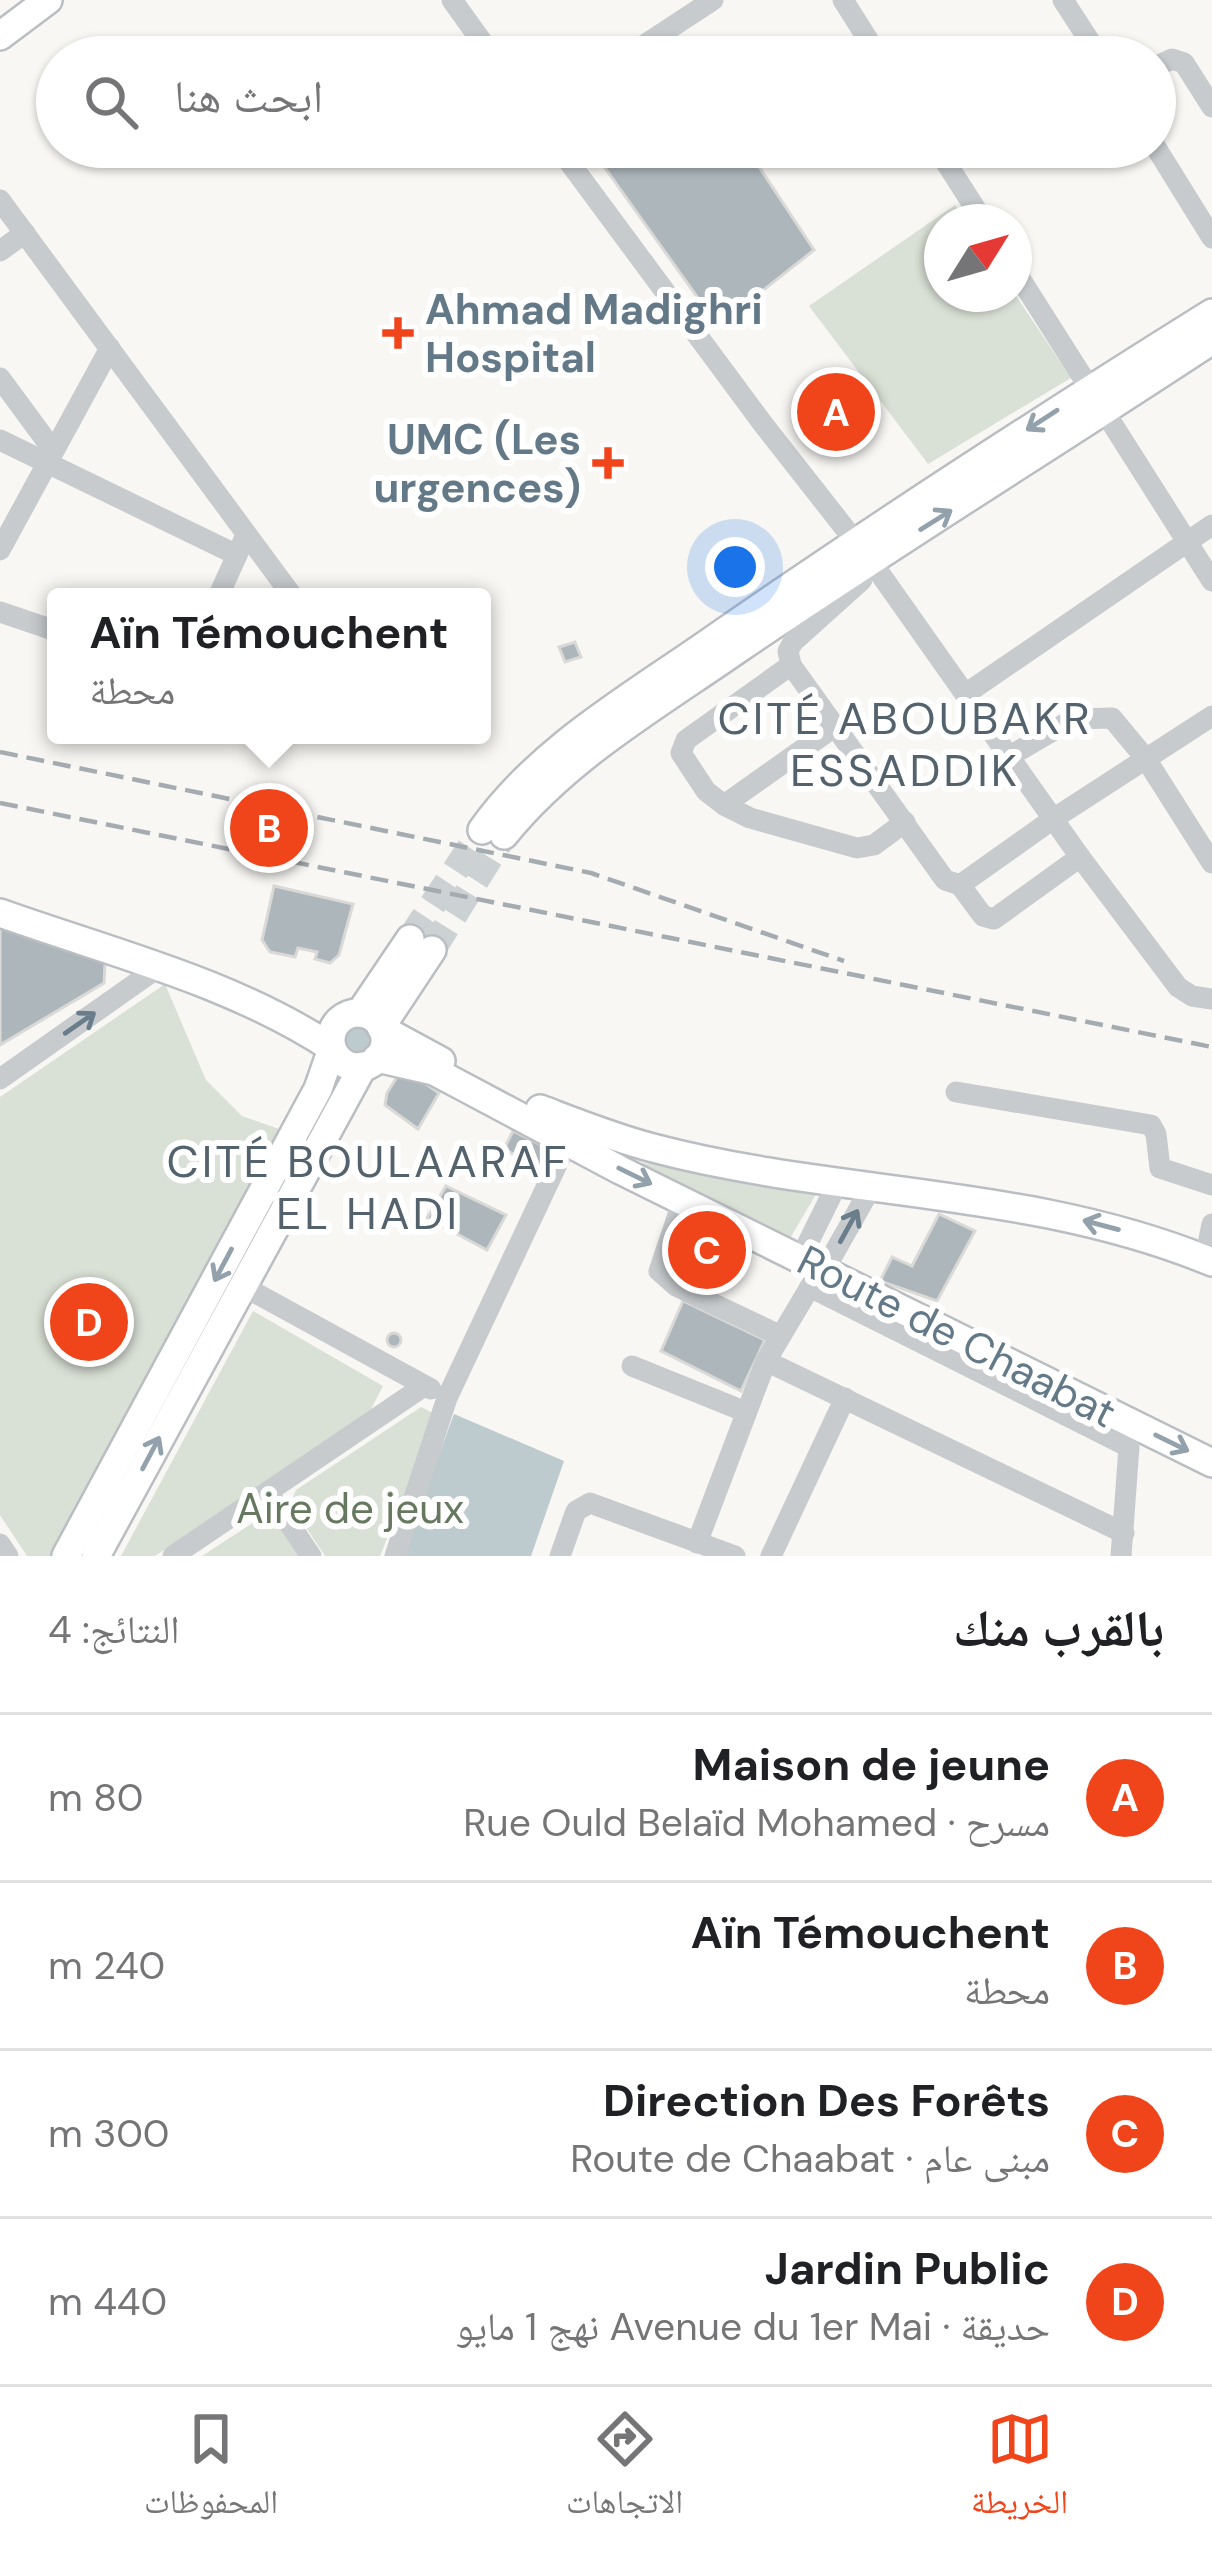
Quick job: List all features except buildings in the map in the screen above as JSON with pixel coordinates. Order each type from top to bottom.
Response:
[{"type":"main road","points":[[0,36],[48,0]]},
{"type":"main road","points":[[493,833],[577,761],[1098,400],[1212,313]]},
{"type":"main road","points":[[1098,400],[1212,340]]},
{"type":"main road","points":[[0,913],[274,1012],[354,1031],[384,1044],[241,1286],[96,1556]]},
{"type":"main road","points":[[66,1556],[318,1089],[354,1031],[421,944],[407,992],[427,1054]]},
{"type":"main road","points":[[354,1031],[407,992]]},
{"type":"main road","name":"Route de Chaabat","points":[[1209,1260],[1104,1225],[1030,1208],[711,1160],[606,1135],[521,1101],[427,1054],[354,1031],[348,1065],[370,1062],[434,1071],[812,1271],[1212,1463]]},
{"type":"street","points":[[452,0],[478,36]]},
{"type":"street","points":[[658,36],[712,0]]},
{"type":"street","points":[[843,0],[866,36]]},
{"type":"street","points":[[1063,0],[1086,36]]},
{"type":"street","points":[[1176,60],[1184,63],[1212,106]]},
{"type":"street","points":[[574,168],[967,693],[1080,857],[1178,986],[1192,996],[1212,999]]},
{"type":"street","points":[[949,168],[972,204]]},
{"type":"street","points":[[1169,168],[1212,238]]},
{"type":"street","points":[[0,200],[110,348],[241,546],[284,588]]},
{"type":"street","points":[[0,251],[25,233]]},
{"type":"street","points":[[1032,296],[1212,581]]},
{"type":"street","points":[[0,550],[110,348]]},
{"type":"street","points":[[0,378],[49,457]]},
{"type":"street","points":[[0,440],[49,457],[241,546]]},
{"type":"street","points":[[967,693],[1212,525]]},
{"type":"street","points":[[222,588],[241,546]]},
{"type":"street","points":[[866,557],[793,642],[788,651],[791,665],[945,880],[960,885],[983,916],[994,919],[1080,857]]},
{"type":"street","points":[[0,612],[47,628]]},
{"type":"street","points":[[791,665],[682,746],[681,753],[706,791],[750,818],[857,848],[874,845],[905,822]]},
{"type":"street","points":[[960,885],[1212,716]]},
{"type":"street","points":[[1010,756],[1073,719],[1112,718],[1146,759],[1212,862]]},
{"type":"street","points":[[724,805],[837,725]]},
{"type":"street","points":[[0,1079],[159,967]]},
{"type":"street","points":[[956,1092],[1151,1125],[1160,1168],[1212,1185]]},
{"type":"street","points":[[395,1556],[448,1398],[560,1158]]},
{"type":"street","points":[[697,1543],[766,1361],[812,1271],[839,1180]]},
{"type":"street","points":[[812,1271],[873,1184]]},
{"type":"street","points":[[683,1200],[659,1271],[676,1286],[781,1336]]},
{"type":"street","points":[[1209,1260],[1212,1224]]},
{"type":"street","points":[[766,1361],[1122,1545],[1129,1447],[812,1271]]},
{"type":"street","points":[[241,1286],[448,1398]]},
{"type":"street","points":[[632,1366],[746,1412]]},
{"type":"street","points":[[173,1556],[424,1385]]},
{"type":"street","points":[[771,1556],[845,1398]]},
{"type":"street","points":[[268,1492],[311,1556]]},
{"type":"street","points":[[560,1556],[580,1506],[590,1503],[735,1556]]},
{"type":"street","points":[[0,1544],[8,1556]]},
{"type":"green space","points":[[924,226],[924,312],[1027,312],[1071,378],[928,464],[809,306]]},
{"type":"green space","points":[[165,984],[206,1080],[242,1116],[279,1129],[55,1556],[27,1556],[0,1515],[0,1097]]},
{"type":"green space","points":[[624,1161],[822,1184],[789,1240]]},
{"type":"green space","points":[[253,1311],[383,1386],[369,1413],[155,1556],[121,1556]]},
{"type":"green space","name":"Aire de jeux","points":[[421,1407],[437,1415],[380,1556],[325,1556],[290,1503],[296,1490]]},
{"type":"green space","points":[[271,1511],[301,1556],[202,1556]]},
{"type":"shaded area","points":[[358,1019],[372,1024],[377,1038],[372,1052],[358,1057],[344,1052],[339,1038],[344,1024]]},
{"type":"shaded area","points":[[454,1414],[564,1461],[531,1556],[402,1556]]},
{"type":"tunnel","points":[[410,939],[482,830]]},
{"type":"tunnel","points":[[432,950],[504,835]]},
{"type":"railway","points":[[0,752],[591,873],[844,961]]},
{"type":"railway","points":[[0,803],[1212,1047]]},
{"type":"place","name":"Ahmad Madighri Hospital","points":[[398,333]]},
{"type":"place","name":"Maison de jeune","points":[[836,412]]},
{"type":"place","name":"UMC (Les urgences)","points":[[608,463]]},
{"type":"place","name":"Aïn Témouchent","points":[[269,828]]},
{"type":"place","name":"Direction Des Forêts","points":[[707,1250]]},
{"type":"place","name":"Jardin Public","points":[[89,1322]]},
{"type":"district","name":"CITÉ ABOUBAKR ESSADDIK","points":[[905,744]]},
{"type":"district","name":"CITÉ BOULAARAF EL HADI","points":[[368,1187]]}]
